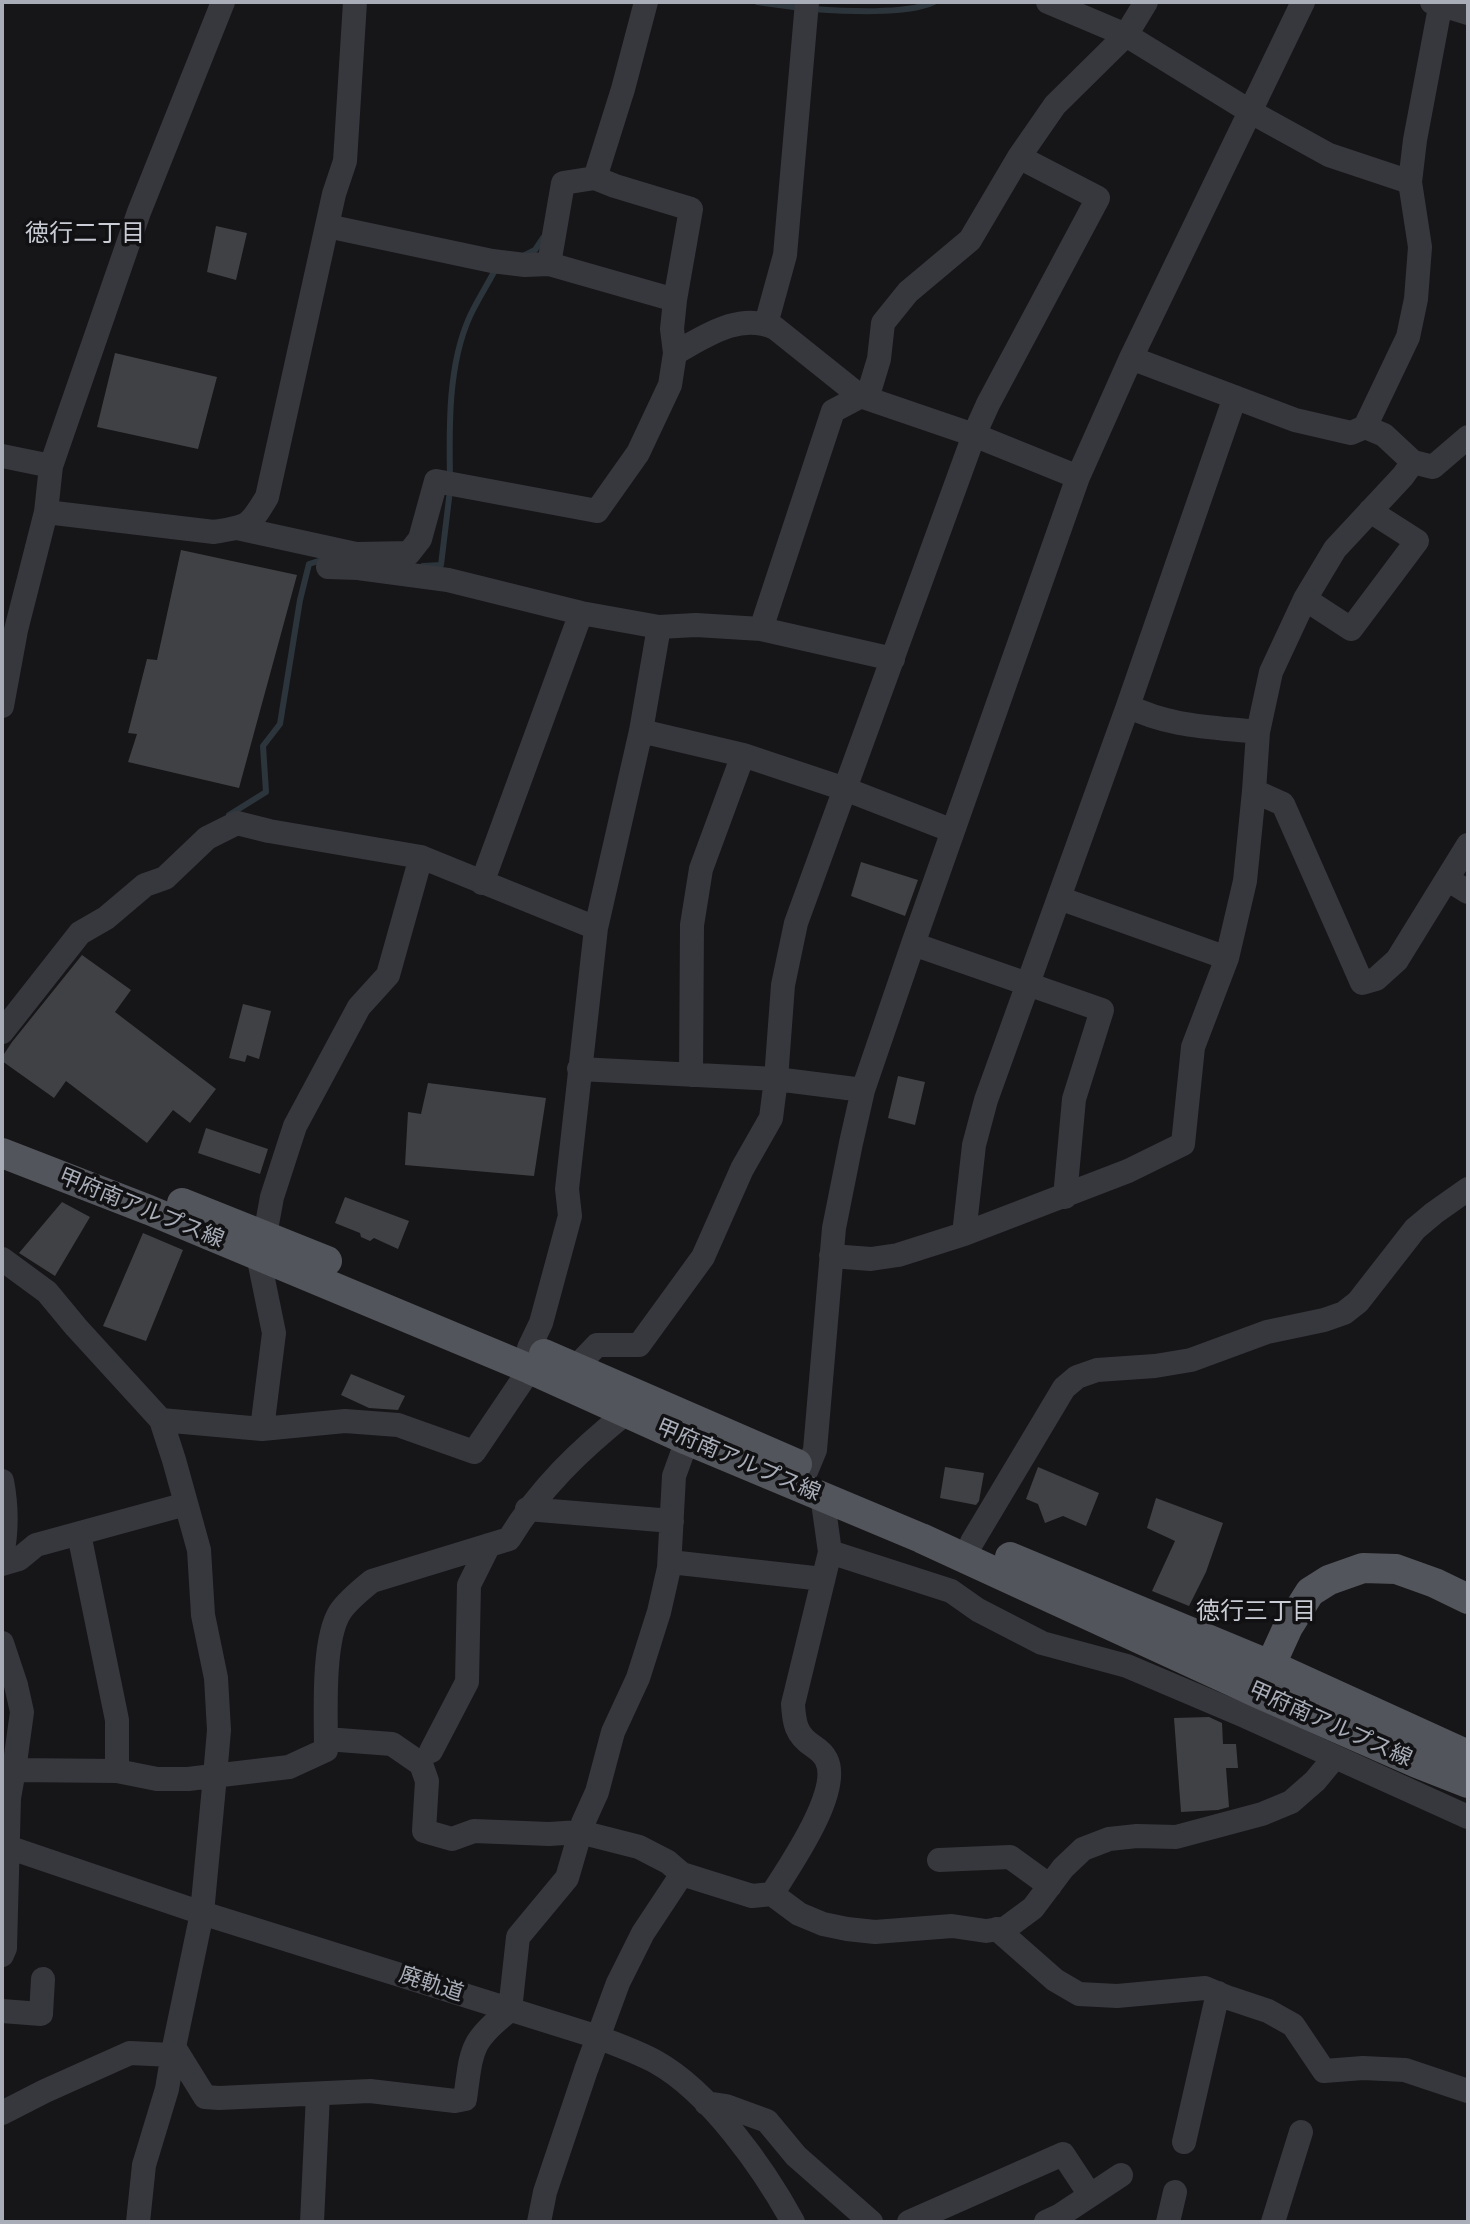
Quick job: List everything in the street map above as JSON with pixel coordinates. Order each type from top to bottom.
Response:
[{"type":"main road","name":"甲府南アルプス線","points":[[2,1132],[529,1358],[626,1413],[687,1440],[810,1483]]},
{"type":"main road","name":"甲府南アルプス線","points":[[2,1153],[262,1245]]},
{"type":"main road","name":"甲府南アルプス線","points":[[529,1358],[576,1367],[810,1483],[973,1552],[1270,1665],[1468,1755]]},
{"type":"main road","name":"甲府南アルプス線","points":[[973,1552],[1253,1705],[1468,1783]]},
{"type":"main road","points":[[1253,1705],[1288,1627],[1310,1592],[1329,1580],[1363,1568],[1396,1569],[1468,1599]]},
{"type":"street","points":[[2,706],[16,630],[46,512],[51,466],[139,212],[223,2]]},
{"type":"street","points":[[46,512],[214,532],[252,522],[267,497],[334,194],[345,161],[355,2]]},
{"type":"street","points":[[595,178],[646,2]]},
{"type":"street","points":[[1048,2],[1126,35],[1251,112],[1329,155],[1410,182]]},
{"type":"street","points":[[761,629],[833,411],[869,392],[879,359],[883,323],[908,292],[970,240],[1019,157],[1055,105],[1126,35],[1146,2]]},
{"type":"street","points":[[772,1894],[807,1839],[828,1789],[830,1767],[824,1754],[803,1740],[795,1726],[793,1704],[830,1552],[810,1483],[834,1228],[863,1090],[1078,477],[1131,358],[1303,2]]},
{"type":"street","points":[[1131,358],[1295,420],[1351,433],[1365,427],[1408,337],[1416,299],[1420,247],[1410,182],[1438,3],[1468,13]]},
{"type":"street","points":[[766,324],[785,255],[806,9]]},
{"type":"street","points":[[576,1367],[597,1345],[639,1345],[703,1257],[742,1169],[771,1118],[783,985],[796,923],[974,435],[1098,198],[1019,157]]},
{"type":"street","points":[[237,528],[356,554],[409,553],[420,539],[436,481],[597,511],[638,453],[670,385],[675,353],[672,329],[675,300],[691,209],[595,178],[563,183],[537,265]]},
{"type":"street","points":[[327,226],[492,261],[537,265],[675,300]]},
{"type":"street","points":[[675,353],[713,331],[739,322],[760,321],[775,328],[860,396],[974,435],[1078,477]]},
{"type":"street","points":[[964,1234],[974,1145],[986,1100],[1235,397]]},
{"type":"street","points":[[1365,427],[1384,435],[1413,462],[1433,467],[1468,437]]},
{"type":"street","points":[[2,456],[51,466]]},
{"type":"street","points":[[831,1256],[871,1259],[898,1255],[964,1234],[1065,1197],[1183,1144],[1193,1047],[1227,958],[1245,881],[1258,732],[1271,672],[1305,599],[1335,549],[1413,462]]},
{"type":"street","points":[[1305,599],[1351,629],[1417,541],[1370,511]]},
{"type":"street","points":[[328,567],[448,580],[581,613],[659,627],[696,625],[761,629],[893,659]]},
{"type":"street","points":[[482,883],[581,613]]},
{"type":"street","points":[[161,1420],[262,1429],[345,1421],[398,1425],[474,1452],[529,1358],[570,1216],[567,1189],[596,928],[641,731],[659,627]]},
{"type":"street","points":[[1128,706],[1175,724],[1258,732]]},
{"type":"street","points":[[641,731],[743,755],[845,789],[953,831]]},
{"type":"street","points":[[691,1075],[692,925],[701,869],[743,755]]},
{"type":"street","points":[[1254,791],[1283,804],[1362,983],[1376,979],[1397,960],[1468,845]]},
{"type":"street","points":[[2,1032],[80,933],[106,918],[145,885],[165,878],[207,838],[237,823],[421,857],[596,928]]},
{"type":"street","points":[[262,1429],[274,1333],[262,1245],[272,1197],[295,1126],[359,1007],[388,975],[421,857]]},
{"type":"street","points":[[1447,879],[1468,892]]},
{"type":"street","points":[[1059,898],[1227,958]]},
{"type":"street","points":[[913,944],[1102,1010],[1074,1099],[1065,1197]]},
{"type":"street","points":[[579,1069],[776,1079],[863,1090]]},
{"type":"street","points":[[957,1595],[973,1552],[1064,1388],[1077,1377],[1097,1370],[1191,1360],[1267,1332],[1344,1313],[1358,1302],[1415,1229],[1468,1189]]},
{"type":"street","points":[[2,1259],[47,1292],[161,1420],[199,1550],[203,1615],[216,1678],[219,1730],[215,1776],[202,1913],[167,2089],[144,2165],[138,2222]]},
{"type":"street","points":[[14,1770],[117,1771],[157,1779],[215,1776],[289,1767],[326,1750],[331,1633],[339,1613],[354,1596],[372,1581],[509,1539],[527,1509],[556,1475],[587,1444],[626,1413]]},
{"type":"street","points":[[173,2051],[205,2097],[370,2091],[455,2101],[465,2099],[477,2039],[510,2010],[518,1937],[567,1878],[580,1832],[597,1792],[613,1732],[638,1678],[659,1612],[670,1562],[674,1476],[687,1440]]},
{"type":"street","points":[[2,1481],[6,1534],[2,1556]]},
{"type":"street","points":[[2,1564],[19,1559],[36,1545],[186,1504]]},
{"type":"street","points":[[527,1509],[672,1521]]},
{"type":"street","points":[[79,1534],[117,1720],[117,1771]]},
{"type":"street","points":[[431,1751],[467,1682],[469,1585],[489,1545]]},
{"type":"street","points":[[830,1552],[951,1591],[978,1610],[1042,1643],[1253,1705],[1335,1757],[1468,1817]]},
{"type":"street","points":[[670,1562],[823,1579]]},
{"type":"street","points":[[2,1643],[22,1712],[9,1798],[5,1948],[2,1955]]},
{"type":"street","points":[[326,1739],[392,1744],[421,1764],[427,1781],[424,1831],[452,1839],[474,1831],[580,1832],[639,1847],[668,1862],[682,1874],[752,1896],[772,1894],[799,1914],[823,1924],[875,1932],[952,1926],[986,1931],[1006,1928],[1033,1908],[1063,1868],[1083,1849],[1109,1839],[1176,1837],[1262,1814],[1291,1802],[1315,1781],[1335,1757]]},
{"type":"street","name":"廃軌道","points":[[6,1846],[202,1913],[598,2037],[657,2063],[706,2103],[754,2161],[793,2222]]},
{"type":"street","points":[[939,1860],[1010,1857],[1050,1886]]},
{"type":"street","points":[[539,2222],[545,2192],[618,1983],[636,1946],[682,1874]]},
{"type":"street","points":[[997,1929],[1030,1961],[1079,1994],[1117,1996],[1205,1988],[1268,2011],[1293,2025],[1324,2071],[1363,2068],[1405,2070],[1468,2091]]},
{"type":"street","points":[[2,2011],[41,2014],[43,1979]]},
{"type":"street","points":[[1184,2142],[1218,1993]]},
{"type":"street","points":[[2,2113],[130,2053],[173,2051]]},
{"type":"street","points":[[312,2222],[318,2094]]},
{"type":"street","points":[[706,2103],[726,2106],[767,2121],[796,2156],[871,2222]]},
{"type":"street","points":[[1273,2222],[1301,2132]]},
{"type":"street","points":[[909,2222],[1063,2154],[1090,2195]]},
{"type":"street","points":[[1046,2222],[1121,2175]]},
{"type":"street","points":[[1168,2222],[1175,2192]]},
{"type":"building","points":[[216,226],[247,233],[236,280],[207,272]]},
{"type":"building","points":[[115,353],[217,377],[198,449],[97,427]]},
{"type":"building","points":[[181,550],[297,575],[239,788],[128,762],[137,734],[128,733],[147,659],[157,660]]},
{"type":"building","points":[[861,862],[918,880],[905,916],[851,896]]},
{"type":"building","points":[[82,955],[131,990],[115,1012],[216,1089],[190,1123],[173,1110],[147,1143],[66,1081],[54,1098],[2,1061],[12,1042]]},
{"type":"building","points":[[243,1004],[271,1011],[259,1059],[247,1055],[245,1062],[229,1058]]},
{"type":"building","points":[[898,1076],[925,1082],[915,1125],[888,1118]]},
{"type":"building","points":[[428,1083],[546,1098],[534,1176],[405,1165],[408,1112],[421,1114]]},
{"type":"building","points":[[206,1128],[268,1149],[260,1174],[198,1153]]},
{"type":"building","points":[[345,1197],[409,1221],[398,1249],[374,1238],[370,1241],[361,1237],[360,1233],[335,1223]]},
{"type":"building","points":[[62,1202],[90,1217],[55,1276],[19,1253]]},
{"type":"building","points":[[143,1233],[183,1250],[146,1341],[103,1326]]},
{"type":"building","points":[[351,1374],[405,1396],[398,1410],[369,1408],[341,1395]]},
{"type":"building","points":[[945,1467],[984,1473],[976,1505],[940,1498]]},
{"type":"building","points":[[1038,1467],[1099,1493],[1086,1526],[1063,1516],[1045,1523],[1038,1504],[1026,1499]]},
{"type":"building","points":[[1156,1498],[1223,1523],[1206,1572],[1189,1606],[1152,1591],[1175,1541],[1147,1528]]},
{"type":"building","points":[[1209,1717],[1222,1723],[1223,1744],[1236,1744],[1238,1768],[1226,1768],[1229,1807],[1181,1812],[1174,1718]]},
{"type":"waterway","points":[[757,2],[801,8]]},
{"type":"waterway","points":[[812,9],[891,10],[934,2]]},
{"type":"waterway","points":[[523,256],[535,250],[543,238]]},
{"type":"waterway","points":[[450,479],[450,417],[457,354],[473,310],[494,272],[499,269]]},
{"type":"waterway","points":[[423,566],[441,565],[450,490]]},
{"type":"waterway","points":[[229,815],[266,792],[263,746],[280,724],[300,600],[309,564],[325,559]]},
{"type":"district","name":"徳行二丁目","points":[[85,235]]},
{"type":"district","name":"徳行三丁目","points":[[1256,1613]]}]
